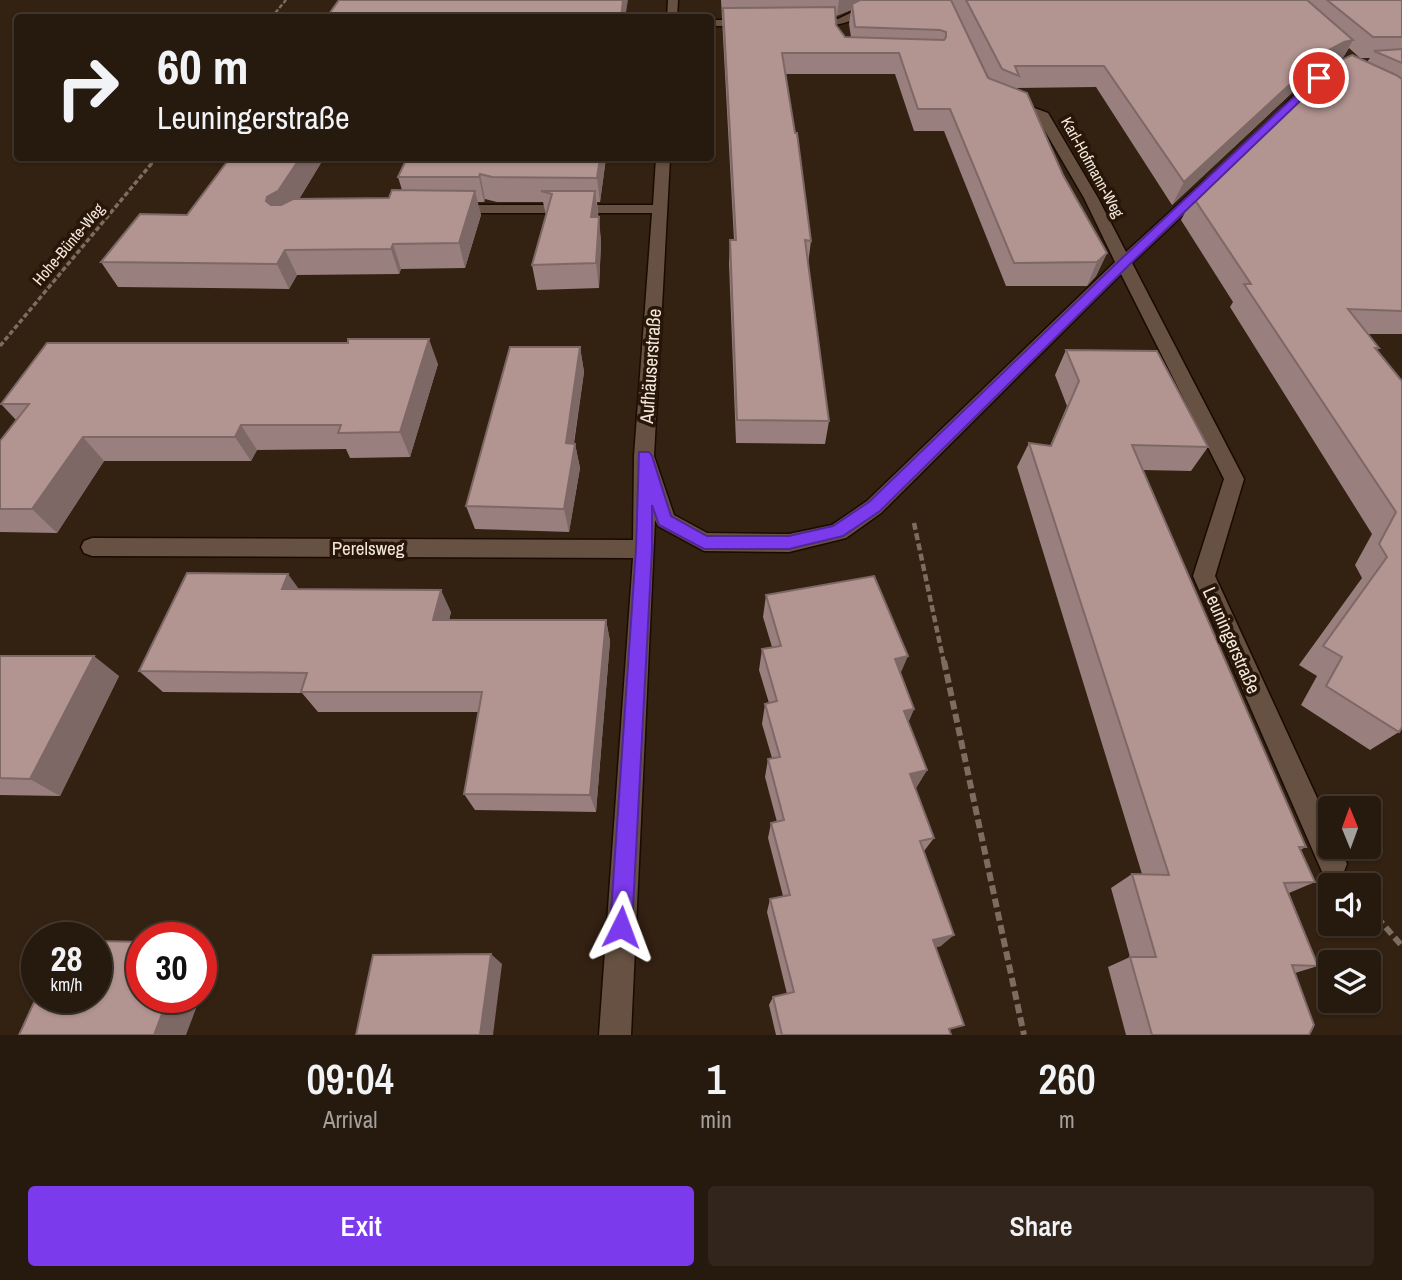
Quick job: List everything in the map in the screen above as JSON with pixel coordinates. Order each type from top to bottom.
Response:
[{"type":"street","points":[[801,23],[840,28],[885,0]]},
{"type":"street","points":[[714,23],[762,23]]},
{"type":"street","points":[[1273,123],[1319,78],[1350,59],[1402,63]]},
{"type":"street","points":[[1337,68],[1362,79]]},
{"type":"street","name":"Karl-Hofmann-Weg","points":[[1000,100],[1043,116],[1091,198],[1124,262]]},
{"type":"street","name":"Aufhäuserstraße","points":[[615,1035],[644,549],[644,456],[663,161]]},
{"type":"street","points":[[644,456],[665,520],[704,542],[789,542],[838,532],[874,507],[1124,262],[1226,168]]},
{"type":"street","points":[[440,209],[660,209]]},
{"type":"street","name":"Leuningerstraße","points":[[1124,262],[1234,479],[1204,576],[1333,864]]},
{"type":"street","name":"Perelsweg","points":[[92,547],[644,549]]},
{"type":"path","points":[[274,14],[286,0]]},
{"type":"path","name":"Hohe-Bünte-Weg","points":[[0,346],[154,161]]},
{"type":"path","points":[[904,478],[1024,1035]]},
{"type":"path","points":[[1381,922],[1402,946]]},
{"type":"building","points":[[339,0],[623,0],[621,14],[329,14]]},
{"type":"building","points":[[860,0],[951,0],[988,78],[1027,93],[1063,175],[1107,253],[1097,262],[1014,263],[950,109],[918,109],[899,53],[782,53],[797,133],[811,241],[805,240],[829,421],[737,420],[730,240],[736,240],[723,8],[835,7],[836,25],[845,37],[944,40],[946,37],[946,32],[940,30],[855,27],[852,4]]},
{"type":"building","points":[[966,0],[1307,0],[1353,40],[1325,52],[1184,182],[1104,66],[1015,66],[1019,76],[1002,69]]},
{"type":"building","points":[[1327,0],[1402,0],[1402,37],[1373,37]]},
{"type":"building","points":[[1402,49],[1402,63],[1374,51]]},
{"type":"building","points":[[1352,55],[1402,79],[1402,311],[1348,309],[1402,381],[1402,727],[1399,732],[1326,686],[1342,657],[1323,646],[1387,557],[1379,544],[1396,512],[1244,284],[1251,284],[1193,197],[1337,62]]},
{"type":"building","points":[[228,161],[298,161],[278,191],[267,197],[266,201],[271,205],[281,205],[293,199],[389,198],[392,190],[475,191],[459,243],[393,244],[391,249],[285,250],[277,264],[101,262],[140,214],[187,215]]},
{"type":"building","points":[[406,161],[600,161],[597,178],[492,177],[480,174],[479,177],[398,177]]},
{"type":"building","points":[[541,191],[595,191],[591,217],[599,217],[596,263],[532,265],[552,194]]},
{"type":"building","points":[[348,339],[429,339],[400,432],[338,433],[341,425],[241,425],[235,437],[83,437],[32,509],[0,509],[0,441],[29,404],[1,404],[47,343],[348,343]]},
{"type":"building","points":[[510,347],[580,347],[566,443],[575,444],[564,509],[466,506]]},
{"type":"building","points":[[1066,350],[1157,351],[1208,447],[1132,445],[1306,847],[1299,847],[1315,882],[1284,883],[1318,966],[1292,965],[1314,1025],[1309,1035],[1152,1035],[1130,957],[1156,957],[1132,874],[1169,875],[1029,443],[1051,446],[1079,381]]},
{"type":"building","points":[[187,573],[288,574],[282,589],[441,590],[433,620],[606,620],[590,795],[464,794],[482,692],[301,692],[307,673],[139,671]]},
{"type":"building","points":[[874,576],[908,656],[895,659],[914,709],[904,711],[927,770],[910,774],[934,838],[920,841],[954,935],[933,940],[964,1025],[949,1029],[951,1035],[782,1035],[773,997],[794,992],[770,899],[790,895],[771,823],[784,820],[768,759],[780,757],[765,704],[777,701],[762,649],[781,646],[766,595]]},
{"type":"building","points":[[0,656],[94,656],[30,779],[0,778]]},
{"type":"building","points":[[112,941],[126,942],[126,1013],[162,1013],[154,1035],[19,1035],[29,1013],[112,1013]]},
{"type":"building","points":[[491,954],[480,1035],[356,1035],[373,955]]},
{"type":"route","points":[[621,927],[644,549],[644,456],[665,520],[704,542],[789,542],[838,532],[874,507],[1124,262],[1319,78]]}]
